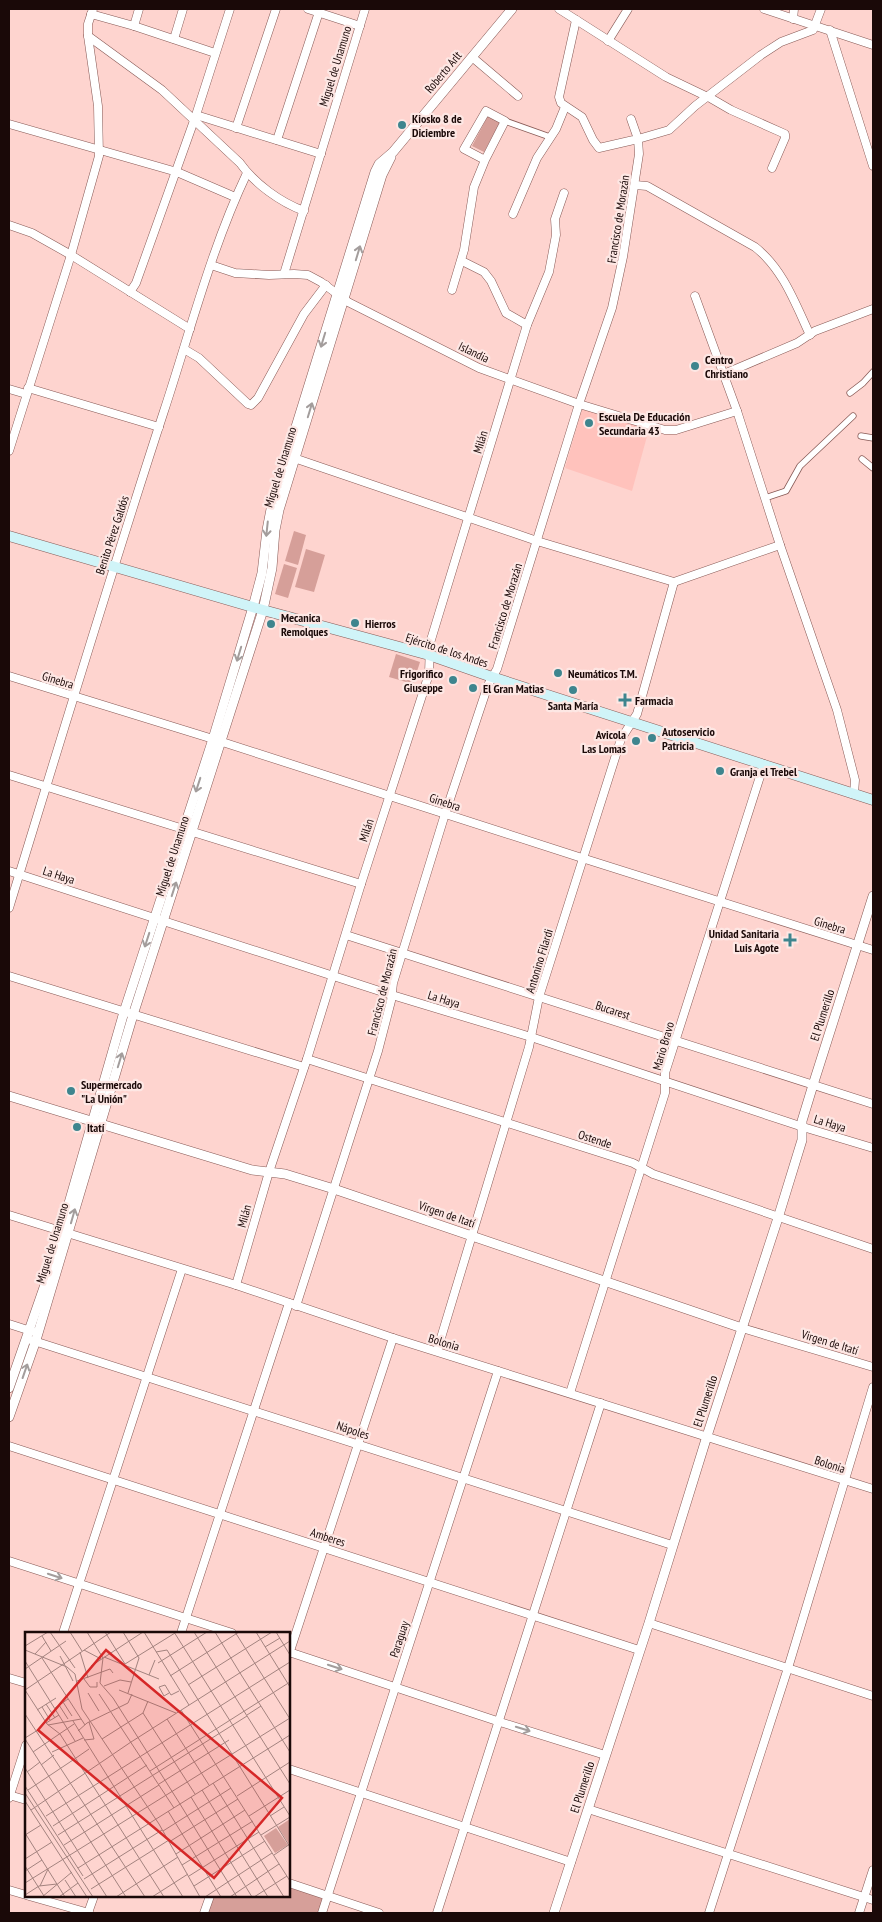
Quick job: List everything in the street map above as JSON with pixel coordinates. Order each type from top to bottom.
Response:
[{"type":"main road","name":"Ejército de los Andes","points":[[9,536],[429,655],[873,800]]},
{"type":"street","points":[[134,26],[139,9]]},
{"type":"street","points":[[174,39],[183,9]]},
{"type":"street","points":[[130,292],[136,284],[177,172],[230,9]]},
{"type":"street","points":[[236,128],[276,9]]},
{"type":"street","points":[[308,9],[360,26]]},
{"type":"street","name":"Miguel de Unamuno","points":[[284,274],[366,9]]},
{"type":"street","name":"Roberto Arlt","points":[[341,296],[375,172],[379,164],[393,152],[512,9]]},
{"type":"street","points":[[559,9],[666,77],[707,96],[731,110],[785,134],[772,168]]},
{"type":"street","points":[[608,41],[628,9]]},
{"type":"street","points":[[764,9],[873,45]]},
{"type":"street","points":[[794,9],[794,19]]},
{"type":"street","points":[[576,20],[559,97],[561,103],[582,117],[597,147],[602,147],[669,130],[707,96],[761,54],[781,42],[813,30],[821,9]]},
{"type":"street","points":[[9,451],[71,255],[98,161],[100,149],[98,106],[88,36],[88,24],[92,11],[216,53]]},
{"type":"street","points":[[277,140],[319,12]]},
{"type":"street","points":[[830,30],[873,166]]},
{"type":"street","points":[[88,36],[151,81],[195,118],[247,173],[286,203],[304,211]]},
{"type":"street","points":[[472,57],[518,96]]},
{"type":"street","points":[[513,214],[537,158],[556,129],[566,107]]},
{"type":"street","points":[[485,160],[464,149],[486,111],[505,121],[550,137]]},
{"type":"street","points":[[195,118],[236,128],[322,154]]},
{"type":"street","points":[[631,120],[638,139]]},
{"type":"street","points":[[452,290],[462,261],[474,187],[485,160],[505,121]]},
{"type":"street","points":[[9,124],[177,172],[236,197]]},
{"type":"street","name":"Francisco de Morazán","points":[[181,1632],[253,1410],[334,1189],[378,1051],[392,995],[393,983],[445,814],[492,677],[497,669],[579,404],[602,341],[619,283],[639,154],[638,139]]},
{"type":"street","name":"Benito Pérez Galdós","points":[[9,908],[114,566],[190,329],[211,265],[247,173]]},
{"type":"street","points":[[634,185],[647,186],[755,247],[767,256],[787,286],[810,334]]},
{"type":"street","name":"Milán","points":[[236,1285],[268,1172],[306,1063],[360,884],[429,674],[430,643],[527,325],[550,272],[556,235],[555,219],[564,193]]},
{"type":"street","points":[[9,225],[32,233],[71,255],[190,329]]},
{"type":"street","points":[[462,261],[484,272],[491,280],[506,312],[527,325]]},
{"type":"street","name":"Islandia","points":[[211,265],[235,273],[308,275],[341,296],[480,368],[579,404],[669,430],[676,430],[737,411]]},
{"type":"street","points":[[184,349],[199,358],[248,404],[251,404],[258,398],[304,314],[326,285]]},
{"type":"street","name":"Miguel de Unamuno","points":[[97,1122],[124,1012],[193,832],[217,741],[272,568],[277,520],[291,457],[341,296]]},
{"type":"street","points":[[695,296],[737,411],[837,710],[855,780],[854,794]]},
{"type":"street","points":[[724,374],[797,343],[810,334],[873,309]]},
{"type":"street","points":[[850,393],[873,372]]},
{"type":"street","points":[[9,389],[27,391],[159,427]]},
{"type":"street","points":[[765,498],[786,491],[800,466],[853,416]]},
{"type":"street","points":[[861,436],[873,438]]},
{"type":"street","points":[[291,457],[537,541],[674,582],[780,544]]},
{"type":"street","points":[[862,459],[873,468]]},
{"type":"street","name":"Antonino Filardi","points":[[437,1351],[529,1047],[539,997],[621,739],[633,722],[639,708],[674,582]]},
{"type":"street","name":"Ginebra","points":[[9,676],[873,950]]},
{"type":"street","name":"Miguel de Unamuno","points":[[9,1417],[97,1122],[133,1014],[184,830],[217,741]]},
{"type":"street","name":"Mario Bravo","points":[[570,1393],[665,1093],[665,1074],[764,764]]},
{"type":"street","points":[[9,775],[360,884]]},
{"type":"street","name":"La Haya","points":[[9,871],[873,1148]]},
{"type":"street","name":"El Plumerillo","points":[[554,1913],[778,1218],[802,1140],[803,1117],[873,896]]},
{"type":"street","name":"Bucarest","points":[[346,935],[873,1104]]},
{"type":"street","name":"Ostende","points":[[9,976],[124,1012],[369,1080],[506,1122],[634,1163],[652,1174],[778,1218],[873,1248]]},
{"type":"street","name":"Virgen de Itatí","points":[[9,1096],[252,1170],[285,1174],[334,1189],[742,1328],[873,1368]]},
{"type":"street","name":"Bolonia","points":[[9,1215],[236,1285],[393,1338],[873,1489]]},
{"type":"street","points":[[63,1632],[182,1269]]},
{"type":"street","name":"Nápoles","points":[[9,1324],[32,1336],[147,1375],[672,1545]]},
{"type":"street","name":"Miguel de Unamuno","points":[[9,1388],[32,1336]]},
{"type":"street","points":[[290,1650],[393,1338]]},
{"type":"street","name":"Paraguay","points":[[322,1913],[498,1371]]},
{"type":"street","points":[[709,1913],[788,1668],[873,1387]]},
{"type":"street","points":[[437,1913],[602,1403]]},
{"type":"street","name":"Amberes","points":[[9,1446],[639,1650]]},
{"type":"street","points":[[9,1561],[229,1632]]},
{"type":"street","points":[[649,1623],[873,1696]]},
{"type":"street","points":[[290,1653],[605,1755]]},
{"type":"street","points":[[9,1678],[25,1684]]},
{"type":"street","points":[[25,1747],[9,1796],[25,1800]]},
{"type":"street","points":[[290,1769],[571,1862]]},
{"type":"street","points":[[588,1809],[873,1900]]},
{"type":"street","points":[[859,1913],[873,1870]]},
{"type":"street","points":[[290,1883],[379,1913]]},
{"type":"street","points":[[9,1890],[25,1894]]},
{"type":"street","points":[[35,1897],[88,1913],[94,1897]]},
{"type":"street","points":[[204,1913],[210,1897]]},
{"type":"shaded area","points":[[488,116],[500,122],[484,152],[472,146]]},
{"type":"shaded area","points":[[582,409],[649,429],[632,491],[565,468]]},
{"type":"shaded area","points":[[294,531],[306,535],[298,565],[285,561]]},
{"type":"shaded area","points":[[306,549],[325,555],[314,592],[295,587]]},
{"type":"shaded area","points":[[284,564],[297,568],[288,598],[275,594]]},
{"type":"shaded area","points":[[396,654],[420,662],[413,684],[389,677]]},
{"type":"shaded area","points":[[290,1883],[328,1896],[322,1913],[204,1913],[210,1897],[290,1897]]},
{"type":"place","name":"Kiosko 8 de Diciembre","points":[[402,125]]},
{"type":"place","name":"Centro Christiano","points":[[695,366]]},
{"type":"place","name":"Escuela De Educación Secundaria 43","points":[[589,423]]},
{"type":"place","name":"Hierros","points":[[355,623]]},
{"type":"place","name":"Mecanica Remolques","points":[[271,624]]},
{"type":"place","name":"Neumáticos T.M.","points":[[558,673]]},
{"type":"place","name":"Frigorifico Giuseppe","points":[[453,680]]},
{"type":"place","name":"El Gran Matias","points":[[473,688]]},
{"type":"place","name":"Santa María","points":[[573,690]]},
{"type":"place","name":"Farmacia","points":[[625,700]]},
{"type":"place","name":"Autoservicio Patricia","points":[[652,738]]},
{"type":"place","name":"Avicola Las Lomas","points":[[636,741]]},
{"type":"place","name":"Granja el Trebel","points":[[720,771]]},
{"type":"place","name":"Unidad Sanitaria Luis Agote","points":[[790,940]]},
{"type":"place","name":"Supermercado \"La Unión\"","points":[[71,1091]]},
{"type":"place","name":"Itatí","points":[[77,1127]]}]
